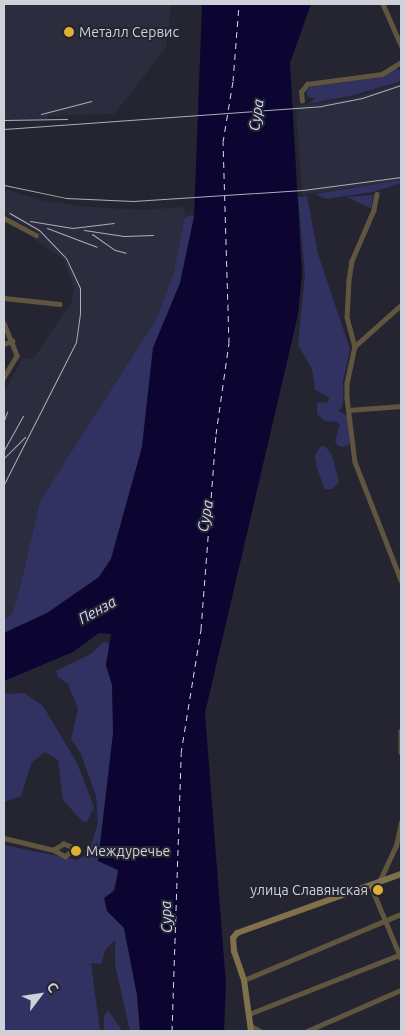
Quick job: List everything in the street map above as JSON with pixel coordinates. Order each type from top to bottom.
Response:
[{"type":"main road","points":[[251,1029],[244,980],[233,938],[243,929],[375,885],[401,874]]},
{"type":"street","points":[[386,5],[401,45]]},
{"type":"street","points":[[302,101],[301,92],[307,84],[382,74],[401,62]]},
{"type":"street","points":[[377,194],[372,216],[352,261],[348,281],[347,317],[355,346],[347,383],[355,462],[401,580]]},
{"type":"street","points":[[4,218],[36,235]]},
{"type":"street","points":[[4,298],[60,304]]},
{"type":"street","points":[[355,346],[401,305]]},
{"type":"street","points":[[4,323],[17,356],[4,378]]},
{"type":"street","points":[[4,344],[12,341]]},
{"type":"street","points":[[349,410],[401,408]]},
{"type":"street","points":[[400,731],[401,752]]},
{"type":"street","points":[[249,1014],[401,956],[386,921],[375,885],[396,846],[401,823]]},
{"type":"street","points":[[4,838],[54,850],[65,856],[72,851],[71,846],[64,844],[54,850]]},
{"type":"street","points":[[244,980],[401,914]]},
{"type":"street","points":[[307,1031],[401,990]]},
{"type":"street","points":[[251,1029],[260,1031]]},
{"type":"shaded area","points":[[4,4],[171,4],[166,48],[114,114],[48,116],[48,119],[4,122]]},
{"type":"shaded area","points":[[396,68],[401,71],[401,81],[354,95],[308,104],[315,98],[308,97],[306,91],[310,87],[366,79]]},
{"type":"shaded area","points":[[401,83],[401,180],[302,195],[296,106],[350,99]]},
{"type":"shaded area","points":[[401,180],[401,183],[373,192],[326,199],[315,194]]},
{"type":"shaded area","points":[[4,189],[45,201],[88,207],[143,210],[184,207],[186,224],[174,272],[157,318],[40,501],[17,600],[11,616],[4,619],[4,393],[22,359],[33,359],[72,301],[74,288],[63,259],[34,239],[38,232],[4,213]]},
{"type":"shaded area","points":[[373,195],[371,208],[346,197]]},
{"type":"shaded area","points":[[307,196],[318,254],[350,349],[343,381],[343,404],[339,411],[347,416],[351,440],[349,445],[343,447],[338,446],[335,441],[340,425],[337,422],[325,421],[317,414],[317,403],[328,402],[329,397],[315,390],[312,369],[298,345],[305,274],[298,197]]},
{"type":"shaded area","points":[[190,215],[194,217],[180,283],[153,348],[142,447],[111,559],[99,577],[47,613],[4,633],[4,619],[11,616],[17,600],[40,501],[157,318],[174,272],[185,218]]},
{"type":"shaded area","points":[[325,446],[332,455],[339,482],[332,489],[325,489],[317,469],[315,455],[320,447]]},
{"type":"shaded area","points":[[104,642],[111,644],[106,665],[112,685],[119,870],[107,911],[124,928],[137,995],[140,1031],[130,1031],[115,964],[115,940],[106,949],[101,964],[91,963],[100,1031],[4,1031],[4,845],[77,860],[89,853],[98,822],[96,796],[81,754],[71,739],[78,709],[68,684],[58,677],[56,671],[91,654]]},
{"type":"shaded area","points":[[24,693],[43,706],[77,763],[94,807],[87,822],[82,821],[63,800],[58,760],[45,752],[32,762],[21,796],[4,802],[4,694]]},
{"type":"shaded area","points":[[108,1010],[121,1031],[104,1031],[104,1017]]},
{"type":"water","points":[[202,4],[311,4],[290,63],[302,274],[298,315],[205,713],[226,985],[224,1031],[140,1031],[137,995],[124,928],[107,911],[104,898],[115,890],[118,870],[98,861],[113,733],[112,685],[106,665],[111,634],[99,633],[73,652],[4,681],[4,633],[47,613],[99,577],[111,559],[142,447],[153,348],[180,283],[194,217]]},
{"type":"ferry route","points":[[172,1031],[181,753],[201,629],[216,434],[229,343],[223,142],[233,81],[239,4]]},
{"type":"railway","points":[[4,129],[321,106],[362,98],[401,85]]},
{"type":"railway","points":[[41,114],[91,101]]},
{"type":"railway","points":[[4,120],[67,119]]},
{"type":"railway","points":[[4,185],[66,198],[133,201],[303,190],[401,177]]},
{"type":"railway","points":[[4,484],[76,342],[80,312],[80,288],[66,258],[39,230],[9,213]]},
{"type":"railway","points":[[30,221],[72,228],[114,223]]},
{"type":"railway","points":[[47,228],[97,247]]},
{"type":"railway","points":[[84,230],[124,236],[153,235]]},
{"type":"railway","points":[[92,234],[115,250],[126,253]]},
{"type":"railway","points":[[4,420],[7,412]]},
{"type":"railway","points":[[4,450],[23,416]]},
{"type":"railway","points":[[4,458],[25,437]]},
{"type":"place","name":"Металл Сервис","points":[[69,32]]},
{"type":"place","name":"Междуречье","points":[[76,851]]},
{"type":"place","name":"улица Славянская","points":[[378,890]]},
{"type":"water label","name":"Сура","points":[[256,115]]},
{"type":"water label","name":"Сура","points":[[205,516]]},
{"type":"water label","name":"Пенза","points":[[97,610]]},
{"type":"water label","name":"Сура","points":[[166,917]]}]
